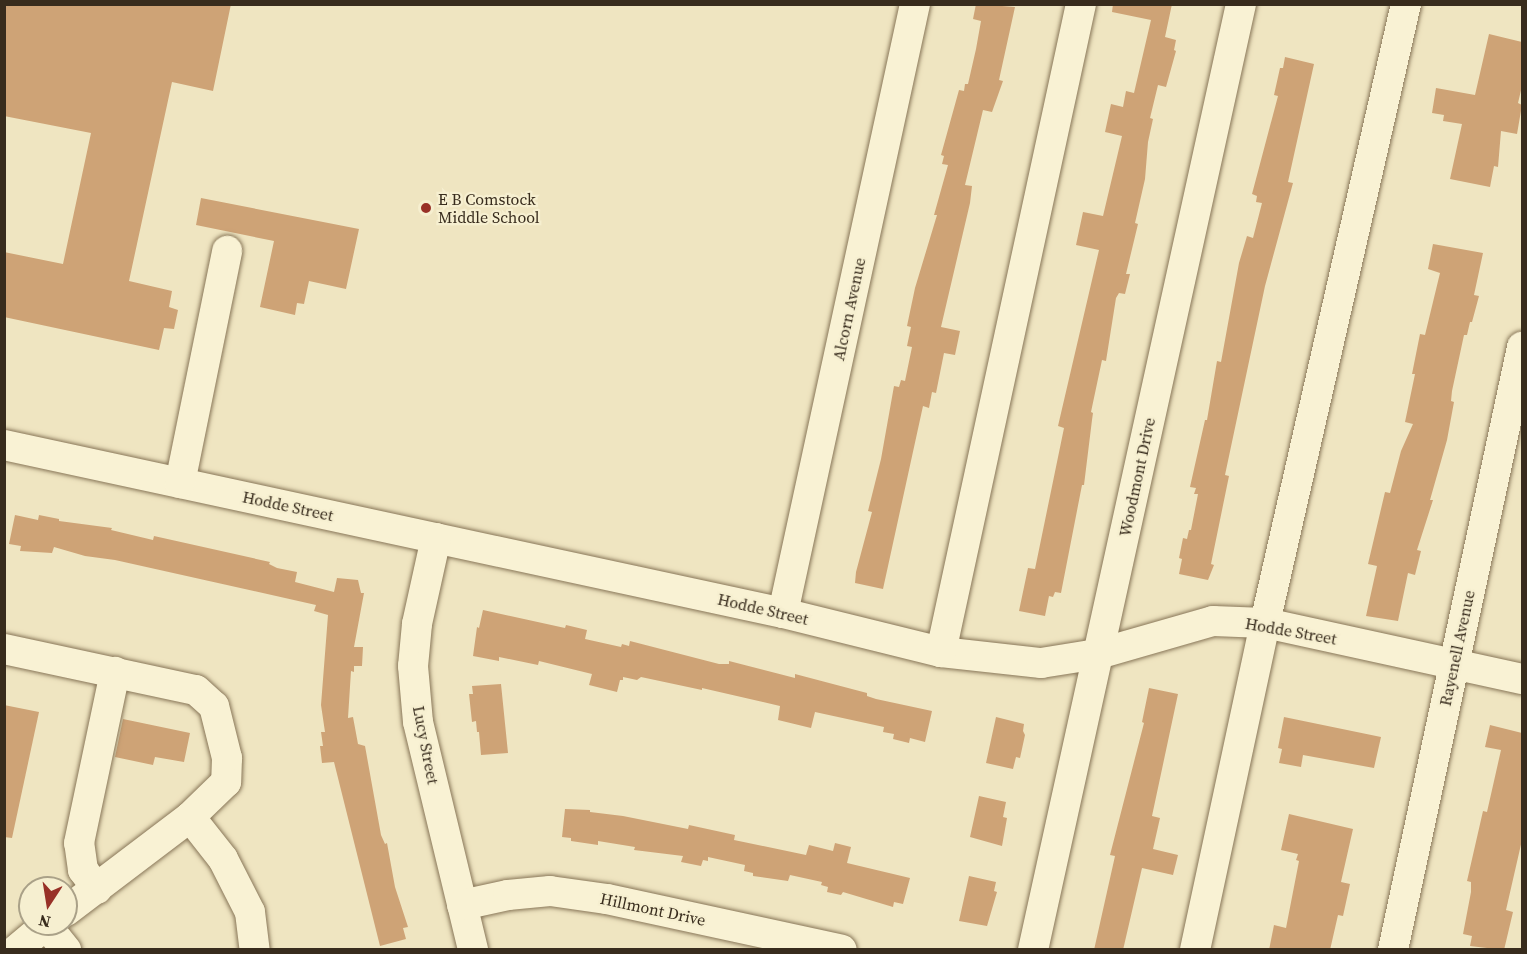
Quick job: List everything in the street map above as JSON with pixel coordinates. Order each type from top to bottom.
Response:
[{"type":"street","name":"Alcorn Avenue","points":[[783,613],[915,4]]},
{"type":"street","points":[[941,652],[1081,4]]},
{"type":"street","name":"Woodmont Drive","points":[[1033,950],[1240,4]]},
{"type":"street","points":[[1195,950],[1265,623],[1406,4]]},
{"type":"street","points":[[180,483],[226,251]]},
{"type":"street","name":"Rayenell Avenue","points":[[1393,950],[1522,346]]},
{"type":"street","name":"Hodde Street","points":[[4,445],[783,613],[941,652],[1041,663],[1098,654],[1213,621],[1265,623],[1522,679]]},
{"type":"street","name":"Lucy Street","points":[[436,538],[417,624],[413,666],[418,722],[473,950]]},
{"type":"street","points":[[4,649],[196,690],[214,706],[226,758],[226,782],[190,817],[78,902]]},
{"type":"street","points":[[97,889],[83,870],[78,843],[116,672]]},
{"type":"street","points":[[190,817],[223,859],[250,912],[255,950]]},
{"type":"street","name":"Hillmont Drive","points":[[462,905],[508,895],[550,891],[607,899],[842,950]]},
{"type":"street","points":[[16,950],[32,936]]},
{"type":"street","points":[[55,936],[66,950]]},
{"type":"building","points":[[4,4],[231,4],[213,91],[172,82],[129,281],[172,291],[169,307],[178,310],[174,329],[164,328],[159,350],[4,317],[4,252],[63,264],[91,133],[4,116]]},
{"type":"building","points":[[976,4],[1015,7],[999,80],[1003,81],[992,112],[983,110],[965,185],[972,186],[970,203],[941,327],[960,331],[955,355],[944,353],[936,393],[932,392],[929,408],[923,406],[883,589],[855,583],[856,572],[872,512],[868,511],[881,459],[894,386],[899,387],[901,380],[905,381],[912,347],[907,346],[911,327],[907,326],[948,165],[942,164],[944,156],[941,155],[959,90],[964,91],[965,84],[968,84],[976,49],[981,21],[973,19]]},
{"type":"building","points":[[1113,4],[1172,4],[1165,37],[1176,40],[1174,50],[1176,51],[1166,87],[1158,85],[1150,118],[1153,119],[1148,142],[1145,179],[1135,223],[1138,224],[1126,274],[1130,274],[1125,294],[1119,293],[1116,298],[1106,361],[1102,360],[1091,412],[1093,413],[1084,485],[1082,485],[1061,593],[1055,592],[1053,597],[1049,596],[1045,616],[1019,611],[1028,568],[1035,569],[1064,428],[1058,426],[1099,250],[1076,245],[1083,212],[1103,216],[1122,136],[1105,132],[1111,104],[1123,107],[1126,91],[1134,93],[1151,20],[1112,12]]},
{"type":"building","points":[[1489,34],[1522,42],[1522,86],[1518,103],[1522,105],[1517,134],[1501,131],[1498,167],[1494,166],[1490,187],[1450,179],[1462,124],[1443,121],[1444,115],[1432,113],[1436,88],[1475,95]]},
{"type":"building","points":[[1285,57],[1314,64],[1288,182],[1293,183],[1265,286],[1225,475],[1229,476],[1211,564],[1214,565],[1208,580],[1179,574],[1182,559],[1179,558],[1183,538],[1187,539],[1189,530],[1191,530],[1198,494],[1194,494],[1196,488],[1190,487],[1205,420],[1207,420],[1217,361],[1221,362],[1239,263],[1247,236],[1253,238],[1262,203],[1256,202],[1257,196],[1252,194],[1278,96],[1274,95]]},
{"type":"building","points":[[201,198],[359,229],[346,289],[309,281],[304,304],[297,303],[295,315],[260,307],[274,241],[196,225]]},
{"type":"building","points":[[1433,244],[1483,253],[1474,295],[1479,296],[1467,335],[1464,335],[1452,391],[1451,401],[1454,402],[1447,440],[1430,500],[1433,500],[1417,550],[1421,551],[1415,575],[1408,573],[1398,621],[1366,616],[1377,566],[1368,564],[1385,492],[1390,493],[1401,451],[1413,424],[1405,422],[1415,374],[1412,374],[1420,334],[1425,335],[1440,273],[1428,269]]},
{"type":"building","points":[[15,515],[38,520],[39,515],[59,519],[59,521],[112,528],[111,530],[153,540],[154,536],[270,562],[269,564],[277,568],[297,572],[295,582],[334,592],[337,578],[358,580],[361,593],[364,593],[354,647],[363,647],[362,666],[354,666],[354,672],[351,671],[348,718],[353,717],[358,744],[365,746],[381,835],[385,844],[387,843],[395,887],[408,927],[403,928],[406,939],[380,946],[334,762],[322,763],[321,732],[325,732],[321,705],[328,615],[314,611],[316,605],[115,560],[85,556],[54,547],[52,553],[20,551],[21,546],[9,544]]},
{"type":"building","points":[[483,610],[565,628],[566,625],[587,630],[585,639],[621,647],[622,644],[629,646],[630,641],[719,664],[729,664],[729,661],[795,678],[795,674],[867,693],[867,696],[876,699],[932,711],[925,742],[910,738],[909,743],[893,739],[894,734],[883,732],[884,727],[815,712],[811,728],[778,720],[780,706],[702,688],[702,690],[641,677],[637,680],[623,677],[617,692],[589,685],[592,674],[539,661],[538,665],[499,657],[499,661],[473,656],[477,627],[479,628]]},
{"type":"building","points":[[501,684],[508,753],[481,755],[479,732],[477,732],[476,721],[472,722],[469,694],[473,694],[472,686]]},
{"type":"building","points":[[1149,688],[1178,694],[1152,816],[1160,818],[1153,849],[1178,855],[1173,875],[1142,868],[1123,950],[1094,950],[1115,856],[1110,855],[1144,723],[1142,722]]},
{"type":"building","points":[[4,705],[39,712],[12,838],[4,837]]},
{"type":"building","points":[[996,717],[1024,724],[1025,735],[1020,758],[1016,757],[1013,769],[986,763]]},
{"type":"building","points":[[1284,717],[1381,737],[1374,768],[1303,755],[1301,767],[1279,763],[1282,749],[1278,748]]},
{"type":"building","points":[[123,719],[190,733],[184,762],[155,757],[153,765],[115,757]]},
{"type":"building","points":[[1490,725],[1522,733],[1522,840],[1506,910],[1513,912],[1504,950],[1470,946],[1472,936],[1463,934],[1471,892],[1471,882],[1467,881],[1483,811],[1487,812],[1501,750],[1485,747]]},
{"type":"building","points":[[979,796],[1006,802],[1003,817],[1007,818],[1002,846],[970,837]]},
{"type":"building","points":[[565,809],[590,810],[590,812],[688,829],[689,825],[735,835],[734,840],[806,855],[809,845],[833,851],[835,843],[851,847],[847,863],[910,878],[903,904],[894,902],[893,907],[843,892],[841,895],[827,892],[828,887],[821,885],[822,882],[790,875],[788,881],[753,876],[753,873],[744,871],[745,865],[708,857],[708,861],[703,860],[701,866],[681,862],[683,856],[634,850],[635,847],[598,841],[598,845],[571,841],[571,838],[562,837]]},
{"type":"building","points":[[1289,814],[1353,829],[1341,882],[1350,884],[1343,916],[1338,915],[1330,950],[1269,950],[1274,925],[1286,928],[1299,861],[1296,860],[1298,854],[1281,850]]},
{"type":"building","points":[[969,876],[996,882],[994,891],[997,892],[987,926],[959,921]]},
{"type":"place","name":"E B Comstock Middle School","points":[[426,208]]}]
